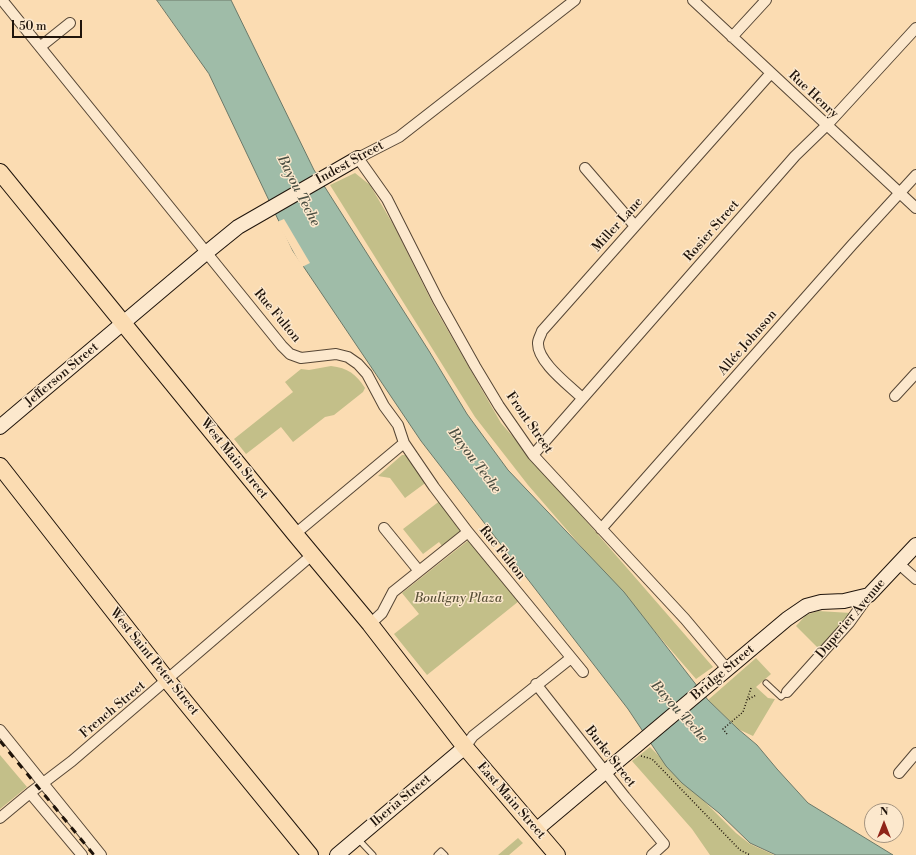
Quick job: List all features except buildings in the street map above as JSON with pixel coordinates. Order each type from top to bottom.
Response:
[{"type":"main road","name":"West Main Street","points":[[0,172],[370,624],[465,747]]},
{"type":"main road","name":"West Saint Peter Street","points":[[0,466],[168,681],[310,855]]},
{"type":"main road","name":"East Main Street","points":[[465,747],[557,855]]},
{"type":"street","name":"Rue Fulton","points":[[2,0],[282,346],[290,354],[301,358],[336,354],[348,357],[368,374],[384,406],[398,425],[404,443],[468,532],[583,672]]},
{"type":"street","name":"Indest Street","points":[[124,323],[206,252],[238,228],[340,168],[399,137],[575,0]]},
{"type":"street","name":"Rue Henry","points":[[693,0],[916,208]]},
{"type":"street","points":[[732,37],[766,0]]},
{"type":"street","points":[[40,47],[70,23]]},
{"type":"street","name":"Rosier Street","points":[[533,455],[795,156],[827,125],[916,28]]},
{"type":"street","name":"Miller Lane","points":[[582,398],[547,364],[540,354],[538,343],[542,331],[771,73]]},
{"type":"street","name":"Front Street","points":[[358,158],[387,199],[438,300],[475,366],[499,406],[533,455],[602,528],[727,669]]},
{"type":"street","points":[[584,168],[636,226]]},
{"type":"street","name":"Allée Johnson","points":[[602,528],[916,175]]},
{"type":"street","name":"Jefferson Street","points":[[0,427],[124,323]]},
{"type":"street","points":[[895,396],[916,373]]},
{"type":"street","points":[[295,534],[404,443]]},
{"type":"street","points":[[384,528],[419,570]]},
{"type":"street","points":[[370,624],[382,614],[393,592],[468,532]]},
{"type":"street","name":"Duperier Avenue","points":[[787,692],[849,623],[869,595],[916,545]]},
{"type":"street","name":"French Street","points":[[0,818],[30,792],[72,761],[168,681],[312,555]]},
{"type":"street","points":[[899,564],[916,579]]},
{"type":"street","name":"Bridge Street","points":[[536,830],[787,619],[806,606],[821,602],[844,601],[869,595]]},
{"type":"street","points":[[465,747],[473,736],[536,684],[571,658]]},
{"type":"street","name":"Burke Street","points":[[536,684],[664,844],[652,855]]},
{"type":"street","points":[[0,730],[101,855]]},
{"type":"street","name":"Iberia Street","points":[[337,855],[465,747]]},
{"type":"street","points":[[899,773],[916,753]]},
{"type":"street","points":[[30,792],[82,855]]},
{"type":"lane","points":[[766,683],[781,697],[787,692]]},
{"type":"lane","points":[[358,838],[373,855]]},
{"type":"lane","points":[[437,855],[441,851],[445,855]]},
{"type":"path","points":[[727,734],[723,729],[743,712],[749,699],[751,688]]},
{"type":"path","points":[[749,699],[756,695]]},
{"type":"path","points":[[634,748],[637,755],[652,759],[740,850],[750,855]]},
{"type":"green space","points":[[355,173],[370,185],[394,226],[435,308],[501,423],[713,667],[696,679],[528,485],[475,417],[330,185]]},
{"type":"green space","points":[[331,366],[342,368],[355,375],[365,388],[363,392],[334,415],[325,417],[293,442],[281,427],[246,454],[234,439],[293,392],[285,382],[301,369],[309,370]]},
{"type":"green space","points":[[402,455],[408,455],[428,481],[405,498],[390,478],[378,476]]},
{"type":"green space","points":[[441,500],[464,530],[442,546],[439,542],[423,554],[403,529]]},
{"type":"green space","name":"Bouligny Plaza","points":[[470,539],[519,601],[427,675],[394,634],[419,614],[402,593]]},
{"type":"green space","points":[[818,611],[851,613],[820,650],[796,626],[806,615]]},
{"type":"green space","points":[[756,658],[771,674],[756,687],[768,698],[775,699],[753,736],[738,729],[708,700]]},
{"type":"green space","points":[[650,747],[736,833],[750,844],[774,855],[710,855],[692,829],[632,761]]},
{"type":"green space","points":[[0,755],[27,787],[0,809]]},
{"type":"green space","points":[[518,838],[523,843],[509,855],[498,855]]},
{"type":"water","name":"Bayou Teche","points":[[157,0],[231,0],[314,170],[429,351],[467,414],[508,470],[624,592],[708,700],[757,745],[808,803],[864,837],[864,843],[873,843],[893,855],[776,855],[750,843],[719,813],[682,783],[666,766],[628,709],[421,441],[293,251],[209,74]]},
{"type":"pier","points":[[284,219],[310,263],[302,267],[277,222]]},
{"type":"railway","points":[[0,741],[94,855]]}]
